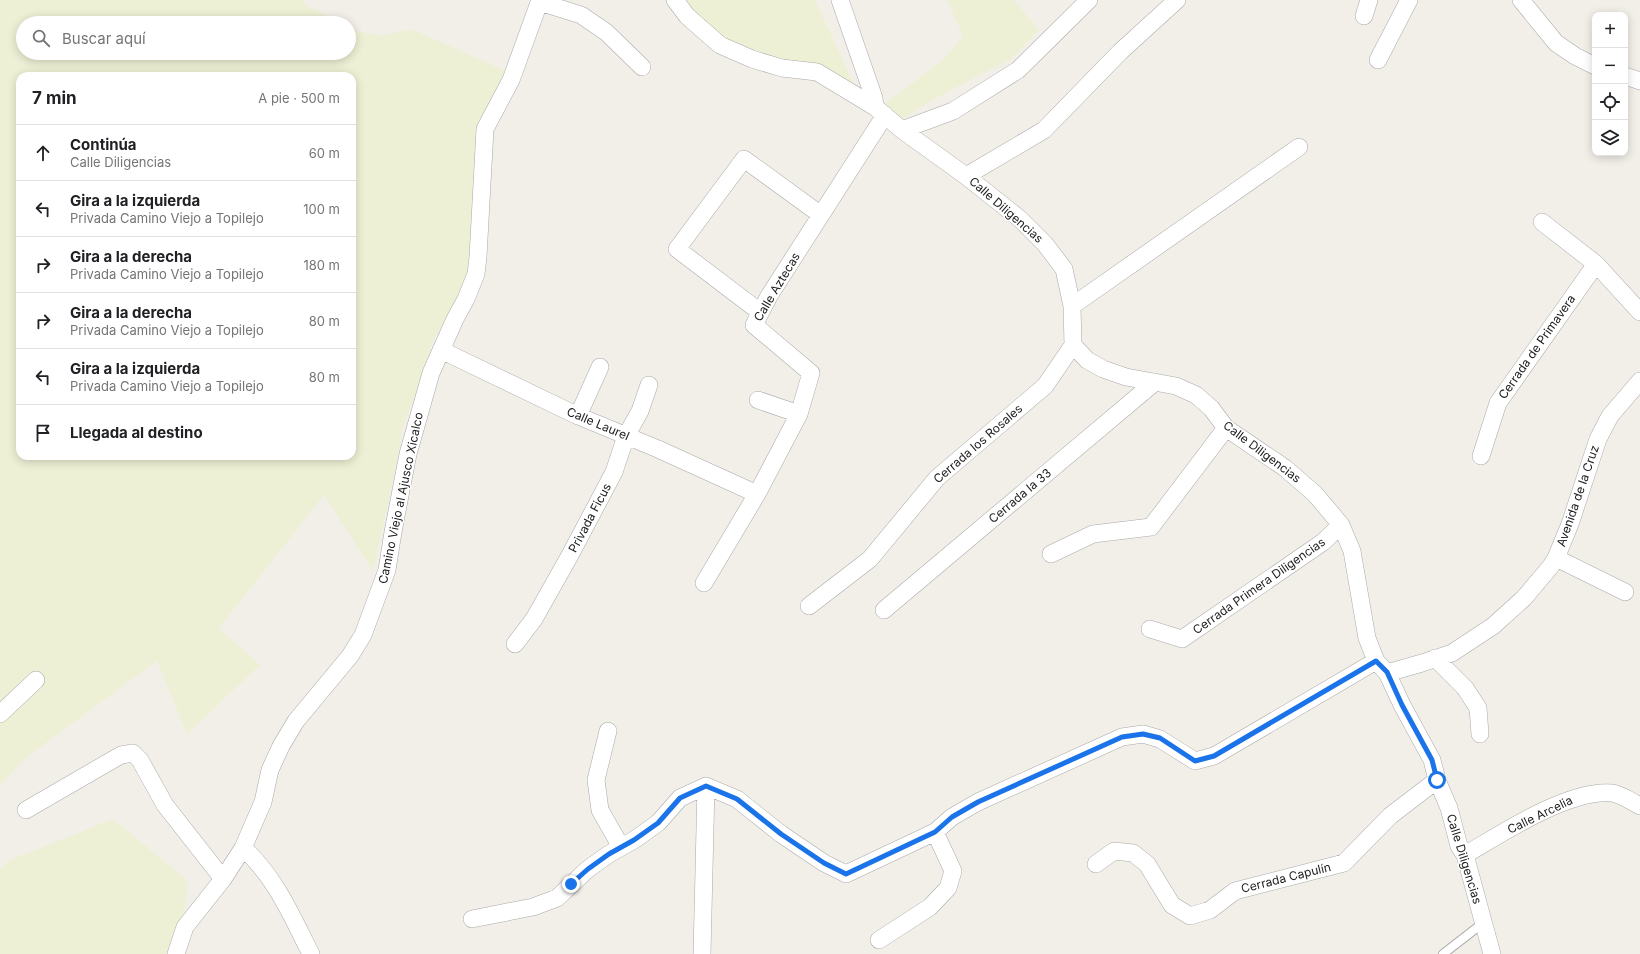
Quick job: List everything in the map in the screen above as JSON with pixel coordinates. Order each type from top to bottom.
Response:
[{"type":"street","name":"Calle Diligencias","points":[[675,0],[687,16],[720,44],[752,59],[782,68],[817,72],[880,111],[902,130],[966,176],[1020,219],[1045,244],[1064,269],[1072,306],[1073,345],[1087,360],[1103,369],[1126,377],[1176,386],[1196,395],[1211,408],[1226,428],[1286,468],[1315,494],[1341,525],[1352,551],[1368,638],[1432,760],[1437,780],[1449,808],[1459,846],[1465,854],[1492,954]]},
{"type":"street","points":[[840,0],[874,98],[880,111]]},
{"type":"street","points":[[902,130],[953,111],[1018,70],[1089,0]]},
{"type":"street","points":[[966,176],[1044,130],[1120,52],[1177,0]]},
{"type":"street","points":[[1364,16],[1369,0]]},
{"type":"street","points":[[1378,60],[1409,0]]},
{"type":"street","points":[[1521,0],[1556,43],[1575,56],[1592,64]]},
{"type":"street","points":[[539,1],[581,15],[606,32],[642,67]]},
{"type":"street","name":"Camino Viejo al Ajusco Xicalco","points":[[176,954],[185,927],[223,879],[244,848],[263,802],[270,770],[281,746],[296,721],[350,656],[363,635],[378,596],[387,570],[393,532],[412,440],[431,373],[466,299],[476,274],[485,129],[510,80],[539,1]]},
{"type":"street","points":[[1628,77],[1640,81]]},
{"type":"street","name":"Calle Aztecas","points":[[704,583],[757,494],[799,414],[811,373],[754,325],[760,312],[821,215],[880,111]]},
{"type":"street","points":[[1072,306],[1299,147]]},
{"type":"street","points":[[760,312],[677,249],[744,158],[821,215]]},
{"type":"street","points":[[1542,222],[1596,264],[1640,312]]},
{"type":"street","name":"Cerrada de Primavera","points":[[1481,456],[1498,402],[1596,264]]},
{"type":"street","name":"Cerrada los Rosales","points":[[809,606],[870,559],[937,478],[1046,386],[1073,345]]},
{"type":"street","name":"Calle Laurel","points":[[441,350],[578,416],[658,449],[757,494]]},
{"type":"street","points":[[578,416],[600,367]]},
{"type":"street","name":"Cerrada la 33","points":[[884,610],[1155,382]]},
{"type":"street","name":"Avenida de la Cruz","points":[[706,786],[737,799],[781,834],[824,863],[846,874],[935,832],[952,817],[978,802],[1122,737],[1143,734],[1160,738],[1195,761],[1214,756],[1382,667],[1422,663],[1452,653],[1493,626],[1524,598],[1556,558],[1570,524],[1598,439],[1610,416],[1640,382]]},
{"type":"street","name":"Privada Ficus","points":[[515,644],[534,619],[614,472],[626,436],[640,411],[649,385]]},
{"type":"street","points":[[758,400],[799,414]]},
{"type":"street","points":[[1051,554],[1092,534],[1151,527],[1226,428]]},
{"type":"street","name":"Cerrada Primera Diligencias","points":[[1150,629],[1182,639],[1323,542],[1341,525]]},
{"type":"street","points":[[1556,558],[1625,592]]},
{"type":"street","points":[[1435,658],[1465,688],[1478,708],[1480,734]]},
{"type":"street","points":[[0,714],[36,680]]},
{"type":"street","points":[[608,731],[596,780],[600,810],[621,847]]},
{"type":"street","points":[[26,810],[122,755],[133,753],[140,760],[165,805],[223,879]]},
{"type":"street","name":"Cerrada Capulín","points":[[1096,864],[1114,851],[1133,853],[1147,864],[1172,905],[1190,916],[1210,910],[1236,891],[1344,863],[1390,816],[1437,780]]},
{"type":"street","points":[[472,918],[533,907],[558,898],[588,869],[658,823],[680,798],[706,786],[702,954]]},
{"type":"street","name":"Calle Arcelia","points":[[1465,854],[1533,816],[1583,795],[1613,793],[1640,806]]},
{"type":"street","points":[[879,940],[930,907],[948,888],[953,871],[935,832]]},
{"type":"street","points":[[244,848],[257,860],[269,875],[311,954]]},
{"type":"lane","points":[[1443,954],[1483,923]]},
{"type":"green space","points":[[0,0],[302,0],[306,5],[327,16],[16,16],[16,60],[356,60],[356,31],[382,36],[411,29],[511,73],[482,124],[484,263],[455,303],[433,341],[420,386],[410,407],[402,431],[396,467],[373,571],[324,495],[219,628],[260,665],[187,734],[157,661],[28,756],[0,785]]},
{"type":"green space","points":[[680,0],[815,0],[854,84],[785,66],[724,42]]},
{"type":"green space","points":[[947,0],[1014,0],[1039,30],[1011,59],[932,100],[899,121],[882,106],[944,59],[963,36]]},
{"type":"green space","points":[[113,819],[188,881],[181,934],[175,954],[0,954],[0,869],[8,861]]},
{"type":"route","points":[[571,884],[588,869],[609,854],[634,840],[658,823],[680,798],[706,786],[737,799],[781,834],[824,863],[846,874],[935,832],[952,817],[978,802],[1122,737],[1143,734],[1160,738],[1182,754],[1195,761],[1214,756],[1376,661],[1387,672],[1402,705],[1432,760],[1437,780]]}]
